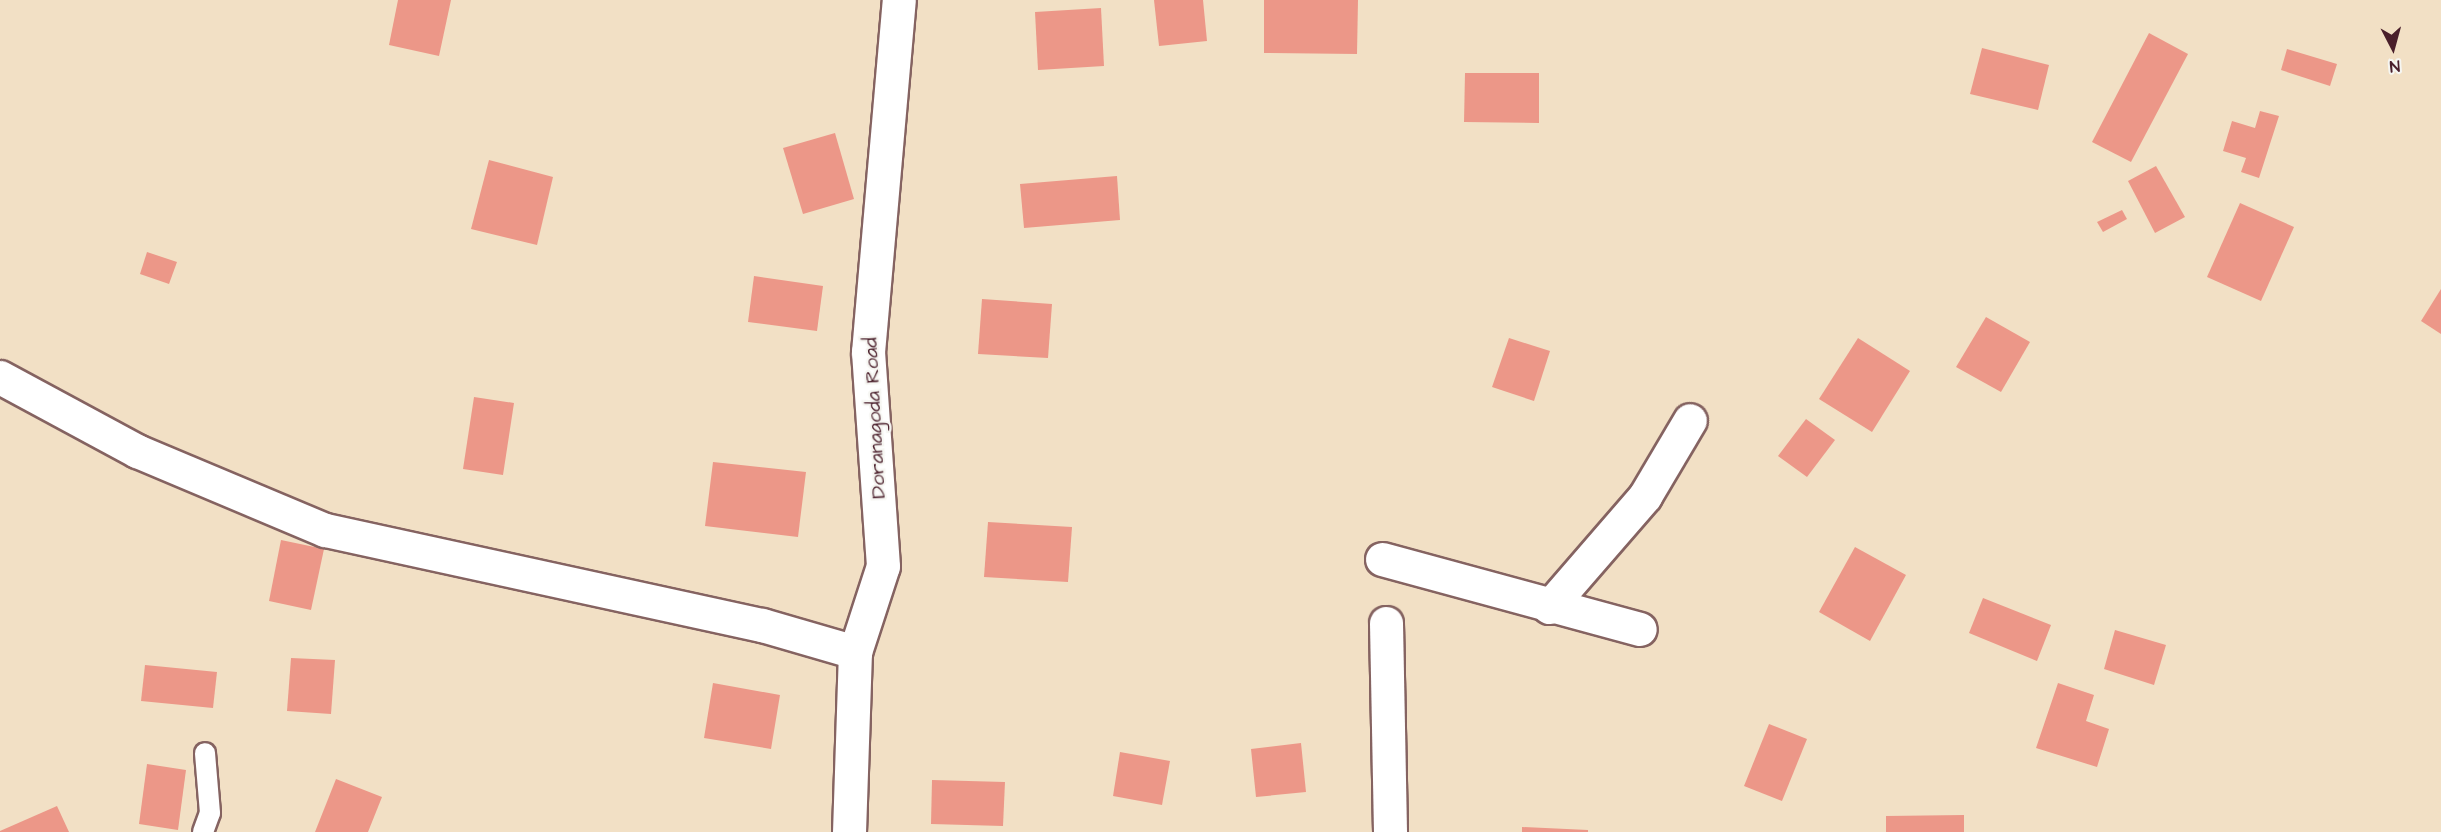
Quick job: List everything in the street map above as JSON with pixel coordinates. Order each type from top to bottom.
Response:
[{"type":"street","name":"Doranagoda Road","points":[[849,832],[855,651],[883,566],[868,352],[899,0]]},
{"type":"street","points":[[0,377],[137,451],[325,531],[762,625],[855,651]]},
{"type":"street","points":[[1549,607],[1645,496],[1690,420]]},
{"type":"street","points":[[1382,559],[1549,607],[1640,629]]},
{"type":"street","points":[[1386,623],[1390,832]]},
{"type":"lane","points":[[203,832],[210,813],[205,753]]},
{"type":"building","points":[[398,0],[451,0],[439,56],[389,45]]},
{"type":"building","points":[[1154,0],[1203,0],[1207,41],[1159,46]]},
{"type":"building","points":[[1264,0],[1358,0],[1357,54],[1264,53]]},
{"type":"building","points":[[1101,8],[1104,66],[1038,70],[1035,12]]},
{"type":"building","points":[[2149,33],[2188,54],[2131,162],[2092,142]]},
{"type":"building","points":[[1982,48],[2049,65],[2038,110],[1970,94]]},
{"type":"building","points":[[2287,49],[2337,64],[2330,86],[2281,70]]},
{"type":"building","points":[[1465,73],[1539,73],[1539,123],[1464,122]]},
{"type":"building","points":[[2260,111],[2279,116],[2259,178],[2241,172],[2246,158],[2223,151],[2232,121],[2255,128]]},
{"type":"building","points":[[835,133],[854,199],[803,214],[783,148]]},
{"type":"building","points":[[489,160],[553,177],[537,245],[471,229]]},
{"type":"building","points":[[2156,166],[2185,217],[2155,233],[2128,181]]},
{"type":"building","points":[[1117,176],[1120,220],[1024,228],[1020,184]]},
{"type":"building","points":[[2240,203],[2294,227],[2261,301],[2207,277]]},
{"type":"building","points":[[2122,210],[2127,219],[2103,232],[2097,222]]},
{"type":"building","points":[[147,252],[177,262],[169,284],[140,274]]},
{"type":"building","points":[[754,276],[823,286],[817,331],[748,322]]},
{"type":"building","points":[[2441,289],[2441,334],[2421,321]]},
{"type":"building","points":[[982,299],[1052,304],[1048,358],[978,354]]},
{"type":"building","points":[[1986,317],[2030,342],[2001,392],[1956,367]]},
{"type":"building","points":[[1509,338],[1550,351],[1534,401],[1492,387]]},
{"type":"building","points":[[1858,338],[1910,371],[1872,432],[1819,399]]},
{"type":"building","points":[[474,397],[514,403],[503,475],[463,469]]},
{"type":"building","points":[[1806,419],[1835,440],[1807,477],[1778,456]]},
{"type":"building","points":[[713,462],[806,472],[798,537],[705,526]]},
{"type":"building","points":[[988,522],[1072,527],[1068,582],[984,577]]},
{"type":"building","points":[[281,540],[324,549],[311,610],[269,601]]},
{"type":"building","points":[[1855,547],[1906,575],[1870,641],[1819,612]]},
{"type":"building","points":[[1983,598],[2051,625],[2037,661],[1969,633]]},
{"type":"building","points":[[2115,630],[2166,645],[2154,685],[2104,669]]},
{"type":"building","points":[[291,658],[335,660],[331,714],[287,711]]},
{"type":"building","points":[[145,665],[217,672],[213,708],[141,701]]},
{"type":"building","points":[[713,683],[780,695],[771,749],[704,738]]},
{"type":"building","points":[[2058,683],[2094,695],[2086,721],[2109,729],[2097,767],[2036,748]]},
{"type":"building","points":[[1769,724],[1807,739],[1782,801],[1744,786]]},
{"type":"building","points":[[1301,743],[1306,792],[1256,797],[1251,749]]},
{"type":"building","points":[[1120,752],[1170,761],[1162,805],[1113,796]]},
{"type":"building","points":[[147,764],[186,770],[178,830],[139,824]]},
{"type":"building","points":[[336,779],[382,797],[368,832],[315,832]]},
{"type":"building","points":[[932,780],[1005,782],[1003,826],[931,824]]},
{"type":"building","points":[[57,806],[69,832],[0,832],[0,831]]},
{"type":"building","points":[[1964,815],[1964,832],[1886,832],[1886,816]]},
{"type":"building","points":[[1522,827],[1588,830],[1588,832],[1522,832]]}]
